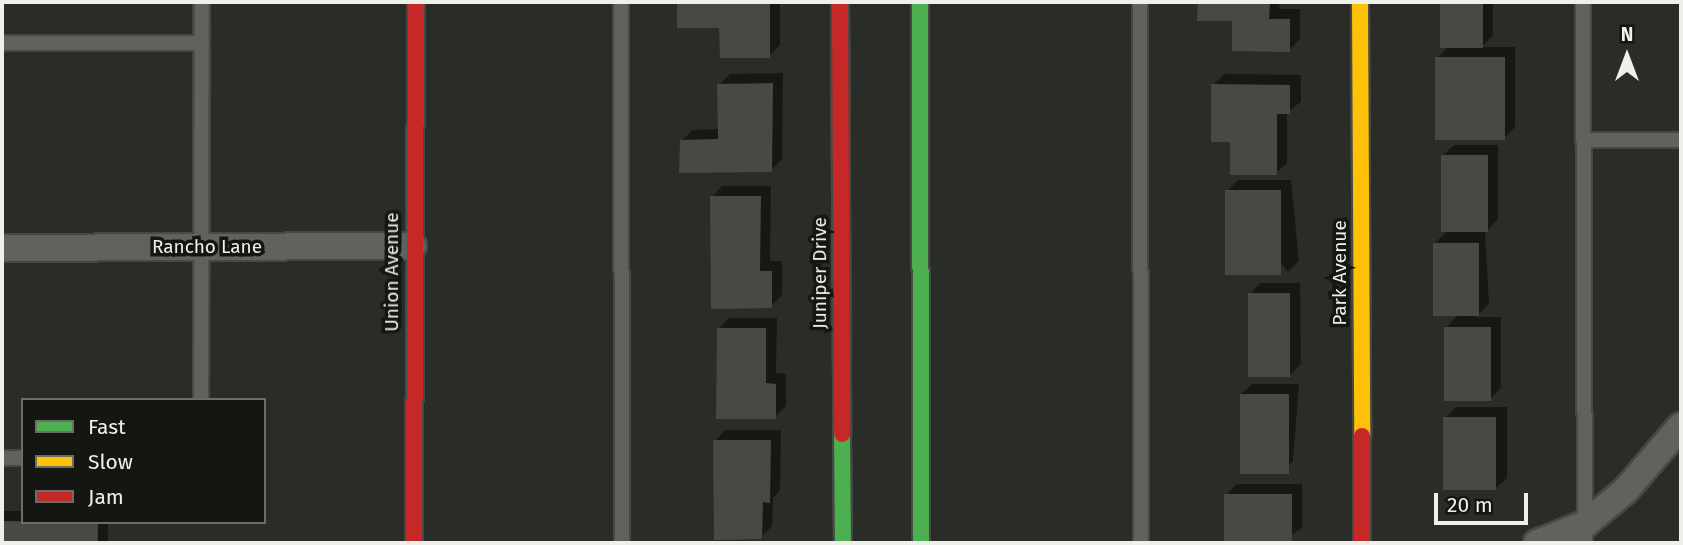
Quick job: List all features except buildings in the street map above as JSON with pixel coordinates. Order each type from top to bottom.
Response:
[{"type":"street","name":"Union Avenue","points":[[414,543],[416,2]]},
{"type":"street","name":"Juniper Drive","points":[[840,2],[843,543]]},
{"type":"street","points":[[920,2],[921,543]]},
{"type":"street","name":"Park Avenue","points":[[1360,2],[1362,543]]},
{"type":"street","name":"Rancho Lane","points":[[2,248],[413,246]]},
{"type":"street","points":[[1537,543],[1585,534],[1681,426]]},
{"type":"lane","points":[[201,398],[202,2]]},
{"type":"lane","points":[[621,2],[622,543]]},
{"type":"lane","points":[[1140,2],[1142,543]]},
{"type":"lane","points":[[1583,2],[1585,534]]},
{"type":"lane","points":[[2,43],[202,43]]},
{"type":"lane","points":[[1583,140],[1681,140]]},
{"type":"lane","points":[[2,458],[21,458]]},
{"type":"traffic: fast","points":[[920,2],[921,543]]},
{"type":"traffic: fast","points":[[842,434],[843,543]]},
{"type":"traffic: slow","points":[[1360,2],[1362,436]]},
{"type":"traffic: jam","points":[[414,543],[416,2]]},
{"type":"traffic: jam","points":[[840,2],[842,434]]},
{"type":"traffic: jam","points":[[1362,436],[1362,543]]}]
